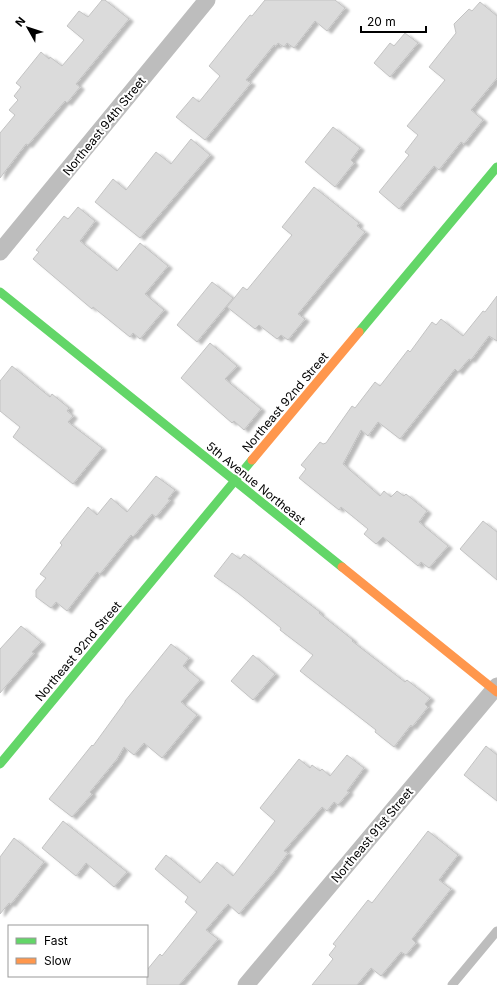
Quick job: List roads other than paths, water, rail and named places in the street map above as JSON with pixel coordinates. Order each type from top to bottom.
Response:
[{"type":"street","name":"Northeast 94th Street","points":[[0,252],[207,0]]},
{"type":"street","name":"Northeast 92nd Street","points":[[0,764],[272,435],[497,167]]},
{"type":"street","name":"5th Avenue Northeast","points":[[0,292],[234,481],[496,689]]},
{"type":"street","name":"Northeast 91st Street","points":[[246,985],[496,689]]},
{"type":"lane","points":[[452,985],[497,931]]}]
